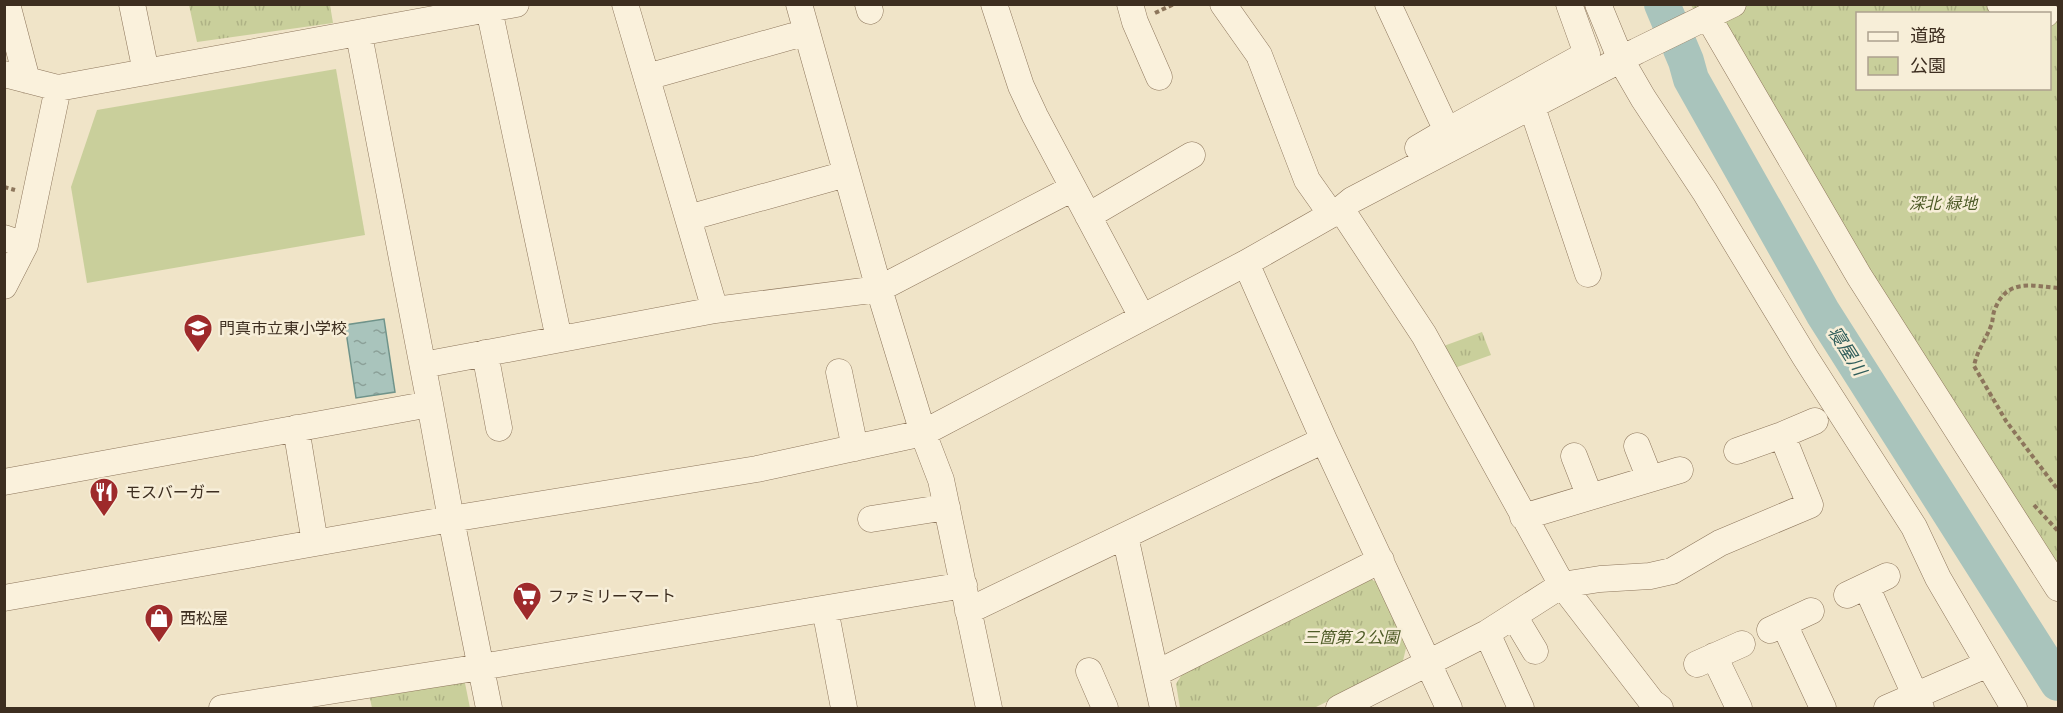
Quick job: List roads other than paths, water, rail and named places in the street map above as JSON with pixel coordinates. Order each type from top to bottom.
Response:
[{"type":"street","points":[[132,4],[146,72]]},
{"type":"street","points":[[7,11],[16,77],[58,88],[516,4]]},
{"type":"street","points":[[625,4],[715,310]]},
{"type":"street","points":[[799,4],[879,289],[923,433],[941,480],[989,708]]},
{"type":"street","points":[[994,4],[1022,87],[1035,116],[1142,317]]},
{"type":"street","points":[[1130,4],[1135,22],[1159,77]]},
{"type":"street","points":[[1223,4],[1259,55],[1307,180],[1341,208],[1424,335],[1562,585],[1652,702],[1660,708]]},
{"type":"street","points":[[1388,4],[1447,131]]},
{"type":"street","points":[[1341,208],[1364,178],[1587,54],[1569,4]]},
{"type":"street","points":[[1598,4],[1629,56],[1643,98],[1705,192],[1805,357],[1914,527],[1938,578],[2014,708]]},
{"type":"street","points":[[4,598],[451,519],[757,469],[923,433],[1246,263],[1341,208],[1629,56],[1733,4]]},
{"type":"street","points":[[2000,4],[2038,12]]},
{"type":"street","points":[[489,9],[559,339]]},
{"type":"street","points":[[1708,17],[1859,276],[2058,588]]},
{"type":"street","points":[[647,77],[807,32]]},
{"type":"street","points":[[359,34],[489,708]]},
{"type":"street","points":[[4,286],[58,88]]},
{"type":"street","points":[[1532,107],[1588,274]]},
{"type":"street","points":[[1088,216],[1192,154]]},
{"type":"street","points":[[688,218],[846,174]]},
{"type":"street","points":[[423,365],[715,310],[879,289],[1073,188]]},
{"type":"street","points":[[1246,263],[1324,440],[1449,708]]},
{"type":"street","points":[[484,353],[499,428]]},
{"type":"street","points":[[839,372],[855,448]]},
{"type":"street","points":[[4,482],[430,404]]},
{"type":"street","points":[[1737,451],[1815,421]]},
{"type":"street","points":[[296,428],[315,543]]},
{"type":"street","points":[[1339,708],[1487,633],[1562,585],[1600,579],[1650,576],[1671,570],[1720,543],[1810,505],[1782,435]]},
{"type":"street","points":[[968,611],[1324,440]]},
{"type":"street","points":[[1637,446],[1650,479]]},
{"type":"street","points":[[1574,456],[1590,497]]},
{"type":"street","points":[[1523,517],[1680,470]]},
{"type":"street","points":[[871,519],[947,507]]},
{"type":"street","points":[[1125,536],[1163,708]]},
{"type":"street","points":[[1156,673],[1381,560]]},
{"type":"street","points":[[229,708],[328,700],[481,667],[964,585]]},
{"type":"street","points":[[1867,586],[1919,702]]},
{"type":"street","points":[[825,609],[844,708]]},
{"type":"street","points":[[1811,611],[1777,627],[1823,708]]},
{"type":"street","points":[[1514,616],[1535,651]]},
{"type":"street","points":[[1487,633],[1521,708]]},
{"type":"street","points":[[1739,708],[1706,660],[1742,644]]},
{"type":"street","points":[[1887,708],[1919,702],[1988,664]]},
{"type":"street","points":[[1089,671],[1105,708]]},
{"type":"water","points":[[384,319],[395,392],[356,398],[345,325]]},
{"type":"waterway","name":"寝屋川","points":[[1662,4],[1686,61],[1691,79],[1823,313],[2058,683]]},
{"type":"place","name":"門真市立東小学校","points":[[198,354]]},
{"type":"place","name":"モスバーガー","points":[[104,518]]},
{"type":"place","name":"ファミリーマート","points":[[527,622]]},
{"type":"place","name":"西松屋","points":[[159,644]]},
{"type":"park label","name":"深北 緑地","points":[[1943,203]]},
{"type":"park label","name":"三箇第２公園","points":[[1351,637]]}]
